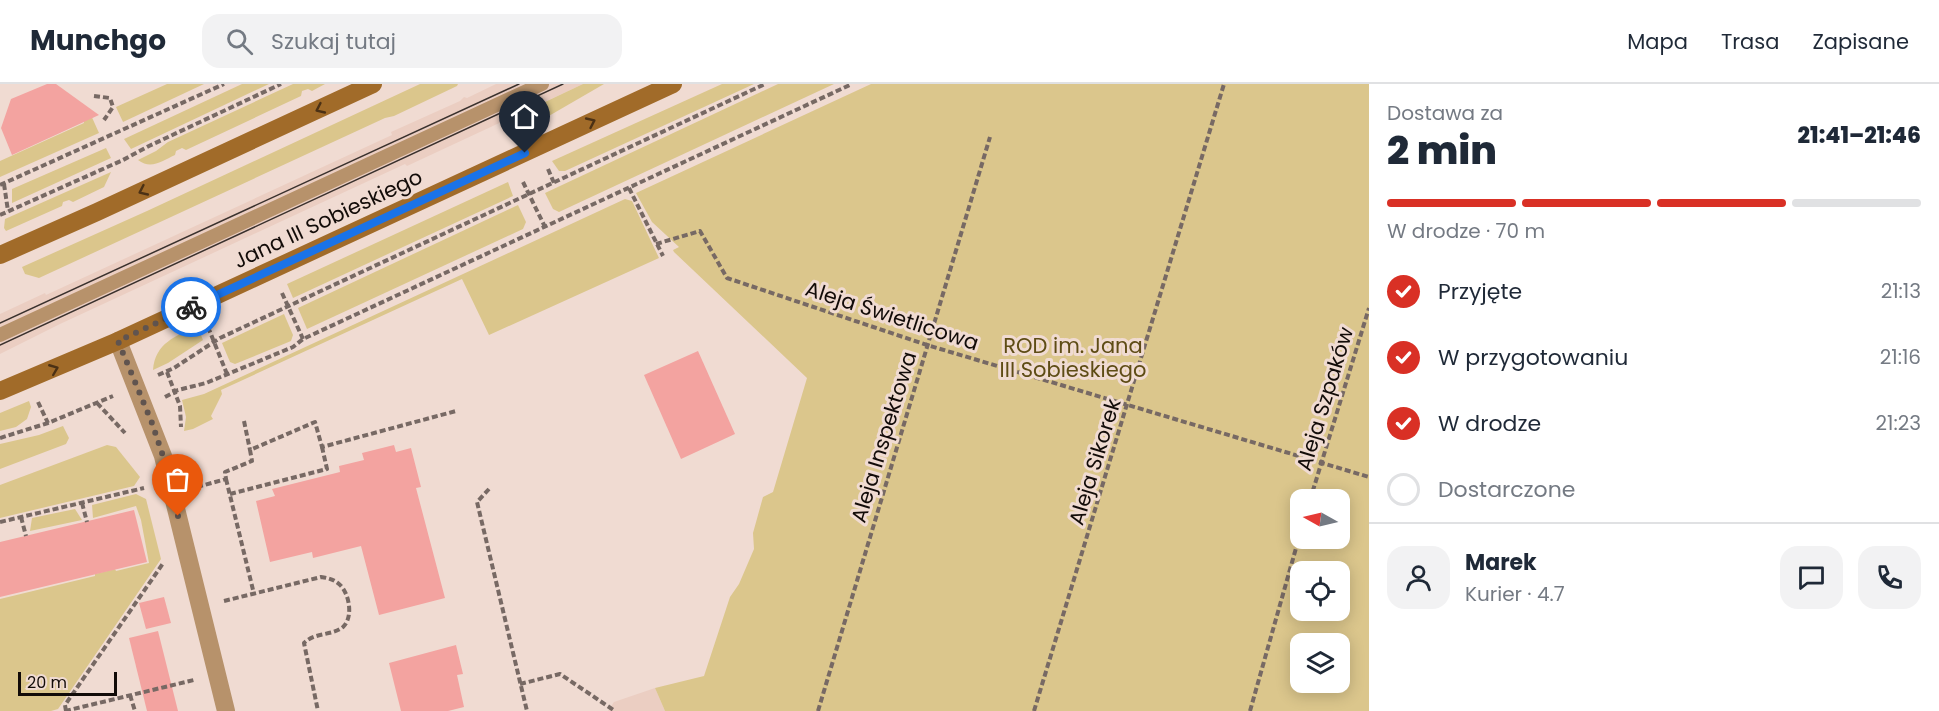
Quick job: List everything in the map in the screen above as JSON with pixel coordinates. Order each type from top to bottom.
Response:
[{"type":"main road","points":[[0,255],[98,213],[373,84]]},
{"type":"main road","name":"Jana III Sobieskiego","points":[[0,391],[118,341],[673,84]]},
{"type":"street","points":[[118,341],[152,403],[225,711]]},
{"type":"lane","points":[[0,335],[542,84]]},
{"type":"path","points":[[8,211],[2,184],[224,84]]},
{"type":"path","points":[[0,215],[117,163],[281,84]]},
{"type":"path","points":[[151,379],[174,368],[213,342],[765,84]]},
{"type":"path","points":[[152,403],[178,390],[206,383],[293,347],[303,339],[852,84]]},
{"type":"path","name":"Aleja Sikorek","points":[[1034,711],[1224,84]]},
{"type":"path","points":[[94,96],[110,98],[113,106],[104,120]]},
{"type":"path","name":"Aleja Inspektowa","points":[[818,711],[990,137]]},
{"type":"path","points":[[519,173],[545,227]]},
{"type":"path","points":[[629,188],[663,256]]},
{"type":"path","name":"Aleja Świetlicowa","points":[[656,243],[700,231],[727,278],[927,345],[1369,477]]},
{"type":"path","points":[[271,298],[282,293],[303,339]]},
{"type":"path","name":"Aleja Szpaków","points":[[1313,489],[1369,308]]},
{"type":"path","points":[[217,322],[207,327],[227,374]]},
{"type":"path","points":[[0,438],[48,423],[122,392]]},
{"type":"path","points":[[35,395],[48,423]]},
{"type":"path","points":[[322,447],[456,411]]},
{"type":"path","points":[[244,420],[252,461],[225,472],[254,594]]},
{"type":"path","points":[[230,494],[327,469],[315,422],[250,450]]},
{"type":"path","points":[[216,482],[226,479]]},
{"type":"path","points":[[0,522],[148,487]]},
{"type":"path","points":[[489,489],[477,502],[527,711]]},
{"type":"path","points":[[82,502],[87,522]]},
{"type":"path","points":[[21,517],[26,536]]},
{"type":"path","points":[[1250,711],[1296,549]]},
{"type":"path","points":[[166,559],[66,705],[66,711],[194,679]]},
{"type":"path","points":[[243,596],[321,577],[331,579],[344,590],[350,612],[344,626],[336,631],[309,638],[304,642],[318,711]]},
{"type":"path","points":[[520,684],[560,674],[615,711]]},
{"type":"path","points":[[130,695],[135,711]]},
{"type":"shaded area","points":[[496,84],[583,84],[407,166],[405,164],[0,354],[0,314],[45,293],[46,295],[392,135],[391,132]]},
{"type":"shaded area","points":[[655,688],[665,711],[608,711],[614,702]]},
{"type":"green space","points":[[167,84],[204,84],[123,122],[116,107]]},
{"type":"green space","points":[[242,84],[269,84],[131,149],[124,139]]},
{"type":"green space","points":[[293,84],[325,84],[312,91],[308,89],[302,91],[301,96],[186,150],[182,148],[176,151],[175,155],[161,162],[147,164],[138,160],[168,142]]},
{"type":"green space","points":[[420,84],[458,84],[394,116],[385,118],[39,278],[25,274],[22,267]]},
{"type":"green space","points":[[583,84],[604,84],[535,124],[528,110]]},
{"type":"green space","points":[[722,84],[754,84],[565,171],[559,171],[552,161]]},
{"type":"green space","points":[[778,84],[834,84],[559,212],[553,209],[545,193]]},
{"type":"green space","name":"ROD im. Jana III Sobieskiego","points":[[871,84],[1369,84],[1369,711],[665,711],[655,688],[704,676],[730,597],[739,584],[754,549],[753,533],[763,497],[773,492],[807,378],[674,252],[673,250],[679,247],[652,222],[636,193]]},
{"type":"green space","points":[[90,113],[99,133],[0,177],[0,161],[84,123],[83,118]]},
{"type":"green space","points":[[106,148],[111,158],[12,203],[12,189]]},
{"type":"green space","points":[[111,172],[104,187],[73,202],[69,200],[63,202],[62,206],[6,231],[4,228],[5,219]]},
{"type":"green space","points":[[508,182],[513,196],[293,298],[287,284]]},
{"type":"green space","points":[[625,199],[632,201],[659,258],[489,335],[462,279],[221,390],[222,394],[211,416],[213,419],[184,431],[186,417],[182,400],[204,394]]},
{"type":"green space","points":[[518,205],[526,222],[523,229],[307,329],[298,308]]},
{"type":"green space","points":[[284,314],[293,335],[291,341],[235,364],[230,362],[222,343]]},
{"type":"green space","points":[[197,326],[203,340],[153,370],[162,347],[174,337]]},
{"type":"green space","points":[[29,401],[31,407],[27,419],[16,427],[0,431],[0,413]]},
{"type":"green space","points":[[63,426],[69,438],[66,444],[0,469],[0,444],[39,435]]},
{"type":"green space","points":[[107,445],[116,447],[140,477],[134,486],[0,518],[0,485]]},
{"type":"green space","points":[[136,494],[146,499],[161,559],[58,709],[0,711],[0,599],[115,569],[116,571],[149,563],[136,506],[93,518],[92,505]]},
{"type":"green space","points":[[75,509],[82,520],[30,531],[32,518]]},
{"type":"building","points":[[47,84],[56,84],[99,115],[12,155],[1,128],[11,99]]},
{"type":"building","points":[[698,351],[735,434],[681,459],[644,375]]},
{"type":"building","points":[[394,445],[396,452],[411,448],[421,487],[416,488],[445,598],[379,615],[361,546],[313,558],[312,552],[270,562],[256,501],[275,496],[272,489],[340,472],[339,466],[364,460],[362,453]]},
{"type":"building","points":[[134,510],[147,562],[0,597],[0,542]]},
{"type":"building","points":[[164,597],[171,623],[146,629],[139,603]]},
{"type":"building","points":[[158,631],[178,711],[147,711],[129,638]]},
{"type":"building","points":[[456,645],[463,674],[457,675],[464,707],[448,711],[401,711],[389,663]]},
{"type":"tram line","points":[[0,323],[519,84]]},
{"type":"tram line","points":[[0,345],[563,84]]},
{"type":"way so far","points":[[178,516],[152,423],[118,341],[191,307]]},
{"type":"route","points":[[191,307],[525,153]]}]
